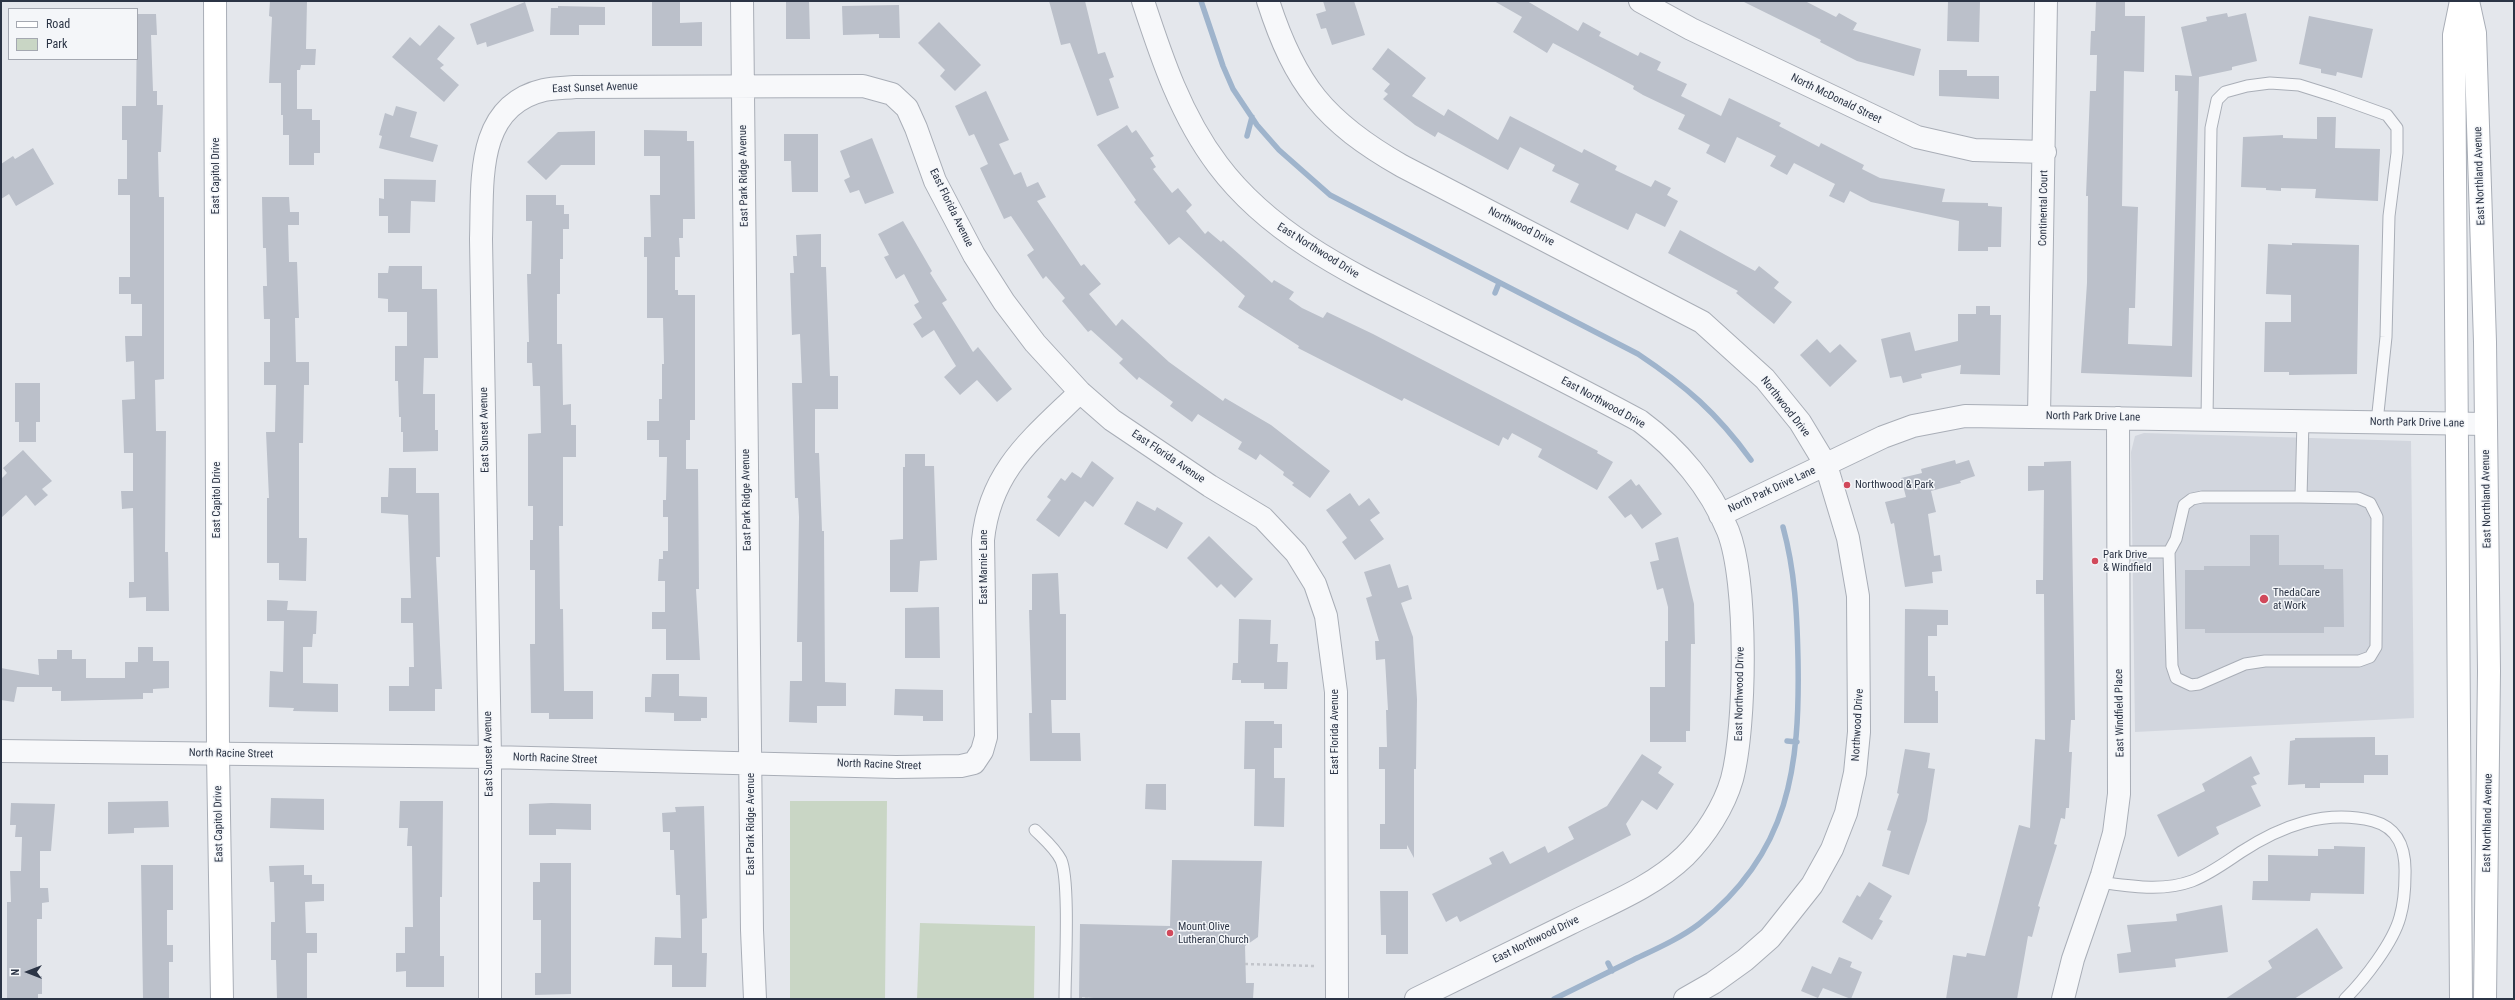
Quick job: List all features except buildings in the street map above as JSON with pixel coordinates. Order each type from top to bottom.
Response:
[{"type":"main road","name":"East Capitol Drive","points":[[215,1],[218,754],[222,999]]},
{"type":"main road","points":[[2461,1],[2454,35],[2461,999]]},
{"type":"main road","name":"East Northland Avenue","points":[[2468,1],[2475,33],[2486,424],[2490,671],[2486,999]]},
{"type":"street","name":"East Park Ridge Avenue","points":[[742,1],[752,930],[755,999]]},
{"type":"street","name":"East Northwood Drive","points":[[1143,1],[1163,64],[1197,135],[1218,166],[1262,213],[1286,233],[1356,276],[1640,421],[1658,435],[1688,465],[1720,515],[1729,534],[1739,587],[1741,703],[1739,743],[1731,781],[1699,842],[1657,878],[1622,898],[1416,999]]},
{"type":"street","name":"Northwood Drive","points":[[1268,1],[1291,61],[1308,90],[1354,136],[1402,166],[1702,322],[1765,379],[1800,422],[1826,465],[1848,538],[1858,596],[1859,732],[1856,773],[1846,813],[1832,849],[1812,885],[1774,932],[1745,960],[1713,983],[1685,999]]},
{"type":"street","name":"North McDonald Street","points":[[1640,1],[1670,8],[1691,29],[1917,137],[1974,150],[2045,152]]},
{"type":"street","name":"Continental Court","points":[[2039,416],[2045,152],[2046,1]]},
{"type":"street","name":"East Florida Avenue","points":[[743,86],[863,86],[892,94],[907,108],[916,128],[935,181],[974,255],[1004,302],[1034,343],[1080,392],[1112,420],[1146,444],[1263,518],[1296,553],[1315,584],[1326,616],[1336,692],[1337,999]]},
{"type":"street","name":"East Sunset Avenue","points":[[490,999],[490,757],[481,239],[483,160],[487,143],[497,122],[511,106],[527,96],[544,90],[574,87],[743,86]]},
{"type":"street","name":"East Marnie Lane","points":[[982,751],[986,737],[987,707],[983,540],[985,517],[994,491],[1008,466],[1028,443],[1080,392]]},
{"type":"street","name":"North Park Drive Lane","points":[[1720,515],[1883,437],[1913,426],[1965,416],[2207,418],[2486,424]]},
{"type":"street","name":"East Windfield Place","points":[[2063,999],[2073,959],[2114,833],[2119,794],[2121,757],[2118,418]]},
{"type":"street","name":"North Racine Street","points":[[1,752],[490,757],[751,762],[896,767],[961,766],[974,763],[982,751]]},
{"type":"lane","points":[[2207,418],[2210,128],[2217,100],[2225,92],[2247,86],[2270,83],[2299,85],[2334,96],[2387,115],[2397,128],[2397,153],[2388,216],[2386,337],[2377,422]]},
{"type":"lane","points":[[2301,497],[2304,421]]},
{"type":"lane","points":[[2202,497],[2301,497],[2358,498],[2370,503],[2376,517],[2376,647],[2370,657],[2359,661],[2264,661],[2246,664],[2199,684],[2191,685],[2176,678],[2172,666],[2169,552],[2176,539],[2184,505],[2192,499],[2202,497]]},
{"type":"lane","points":[[2118,552],[2169,552]]},
{"type":"lane","points":[[2099,882],[2140,887],[2164,887],[2192,881],[2206,875],[2261,839],[2308,820],[2329,817],[2366,820],[2384,824],[2395,832],[2401,843],[2405,865],[2405,890],[2400,918],[2382,952],[2359,985],[2345,999]]},
{"type":"lane","points":[[1034,830],[1055,850],[1062,862],[1065,891],[1065,999]]},
{"type":"path","points":[[1245,964],[1314,966]]},
{"type":"shaded area","points":[[2144,433],[2411,441],[2414,718],[2135,732],[2131,452],[2135,436]]},
{"type":"green space","points":[[790,801],[887,801],[885,999],[790,999]]},
{"type":"green space","points":[[920,923],[1035,926],[1034,999],[917,999]]},
{"type":"waterway","points":[[1201,1],[1223,66],[1233,89],[1257,125],[1279,150],[1330,195],[1638,354],[1671,377],[1700,401],[1726,428],[1751,460]]},
{"type":"waterway","points":[[1247,136],[1252,117]]},
{"type":"waterway","points":[[1495,293],[1499,283]]},
{"type":"waterway","points":[[1554,999],[1667,944],[1699,924],[1729,897],[1753,868],[1771,837],[1783,805],[1792,771],[1798,698],[1798,642],[1795,592],[1783,527]]},
{"type":"waterway","points":[[1787,741],[1797,742]]},
{"type":"waterway","points":[[1608,963],[1612,971]]},
{"type":"place","name":"Northwood & Park","points":[[1847,485]]},
{"type":"place","name":"Park Drive & Windfield","points":[[2095,561]]},
{"type":"place","name":"ThedaCare at Work","points":[[2264,599]]},
{"type":"place","name":"Mount Olive Lutheran Church","points":[[1170,933]]}]
